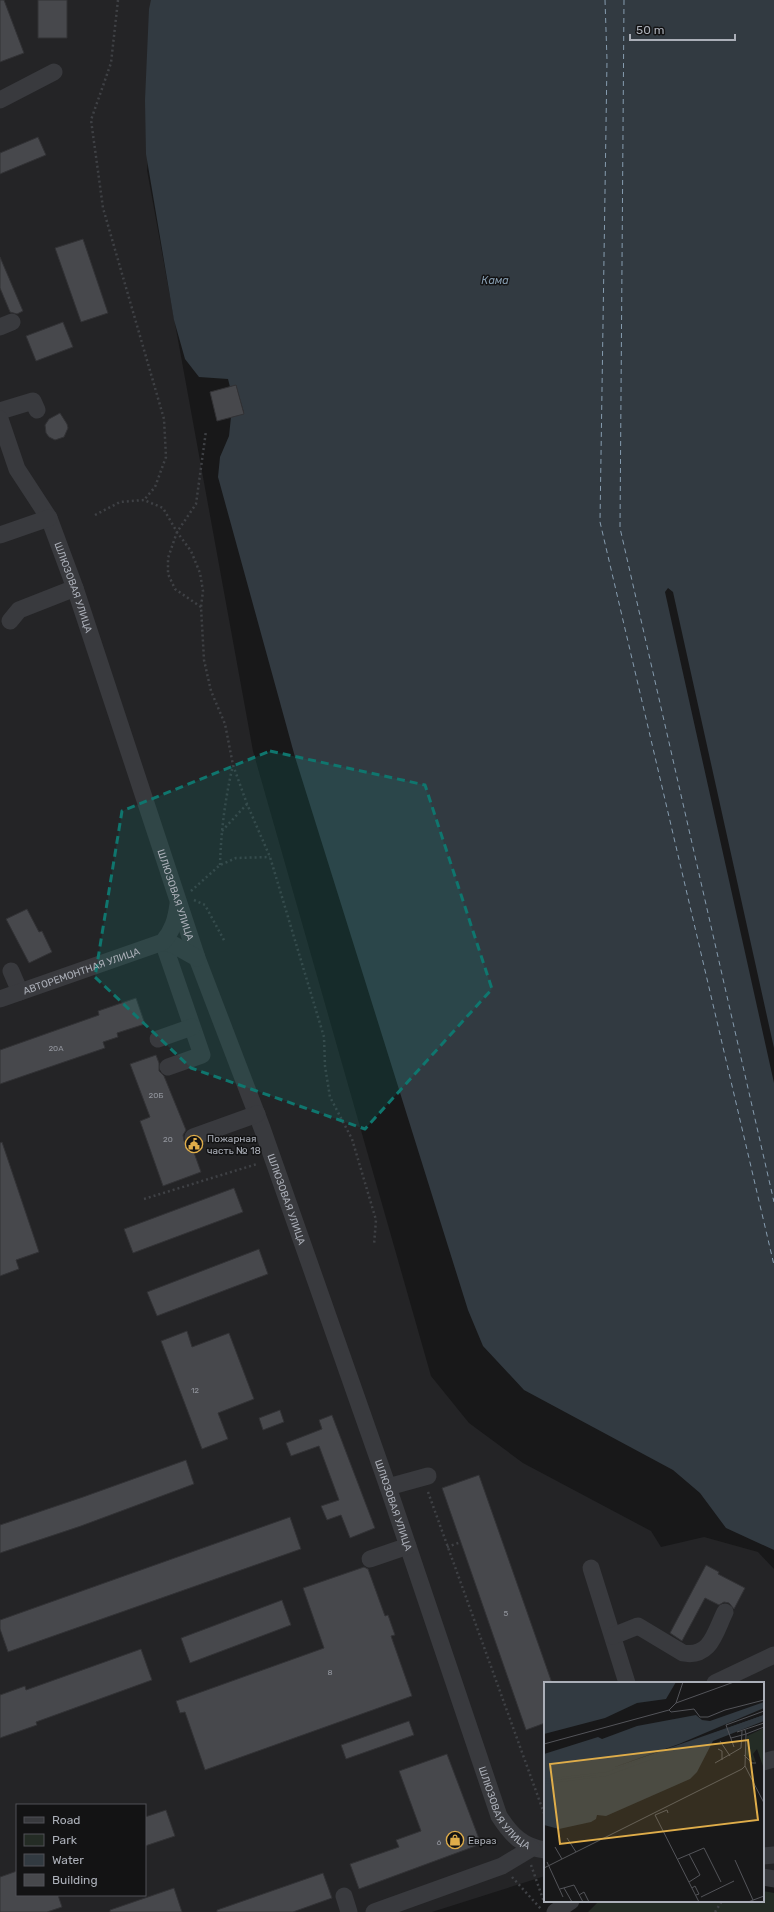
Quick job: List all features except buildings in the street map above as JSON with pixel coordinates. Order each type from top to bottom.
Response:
[{"type":"street","points":[[0,100],[54,72]]},
{"type":"street","points":[[0,411],[33,401],[38,410]]},
{"type":"street","name":"ШЛЮЗОВАЯ УЛИЦА","points":[[0,419],[17,469],[49,518],[75,588],[181,899],[197,958],[257,1114],[388,1487],[499,1816],[508,1830],[518,1840],[535,1850]]},
{"type":"street","points":[[0,535],[49,518]]},
{"type":"street","points":[[10,621],[19,610],[75,588]]},
{"type":"street","points":[[163,942],[171,933],[181,899]]},
{"type":"street","points":[[163,942],[174,945],[197,958]]},
{"type":"street","points":[[163,942],[202,1055],[168,1067]]},
{"type":"street","name":"АВТОРЕМОНТНАЯ УЛИЦА","points":[[0,1000],[163,942]]},
{"type":"street","points":[[11,971],[20,992]]},
{"type":"street","points":[[158,1039],[192,1027]]},
{"type":"street","points":[[193,1137],[257,1114]]},
{"type":"street","points":[[388,1487],[425,1477]]},
{"type":"street","points":[[370,1559],[408,1546]]},
{"type":"street","points":[[591,1568],[627,1682]]},
{"type":"street","points":[[612,1636],[638,1626],[683,1652],[692,1654],[700,1652],[708,1647],[725,1612]]},
{"type":"street","points":[[717,1682],[774,1655]]},
{"type":"street","points":[[764,1762],[774,1759]]},
{"type":"street","points":[[374,1912],[502,1866],[535,1850]]},
{"type":"street","points":[[764,1856],[774,1855]]},
{"type":"street","points":[[764,1877],[774,1879]]},
{"type":"street","points":[[344,1896],[349,1912]]},
{"type":"street","points":[[550,1908],[568,1902]]},
{"type":"path","points":[[118,0],[111,63],[91,120],[103,208],[164,419],[166,457],[155,487],[144,500]]},
{"type":"path","points":[[201,607],[175,589],[168,574],[168,558],[177,532],[196,504],[206,431]]},
{"type":"path","points":[[95,515],[120,502],[144,500],[163,508],[177,532],[191,551],[200,573],[203,591],[201,607],[204,660],[211,691],[225,724],[234,765],[247,804],[270,857],[324,1037],[325,1066],[330,1097],[352,1139],[376,1220],[374,1245]]},
{"type":"path","points":[[220,865],[221,831],[226,793],[234,765]]},
{"type":"path","points":[[221,831],[247,804]]},
{"type":"path","points":[[181,899],[220,865],[236,858],[270,857]]},
{"type":"path","points":[[181,899],[205,905],[225,942]]},
{"type":"path","points":[[144,1199],[257,1164]]},
{"type":"path","points":[[425,1477],[447,1547],[544,1813]]},
{"type":"path","points":[[447,1547],[461,1542]]},
{"type":"path","points":[[535,1850],[544,1885]]},
{"type":"path","points":[[502,1866],[544,1912]]},
{"type":"path","points":[[716,1912],[721,1902]]},
{"type":"highlighted area","points":[[270,751],[425,785],[492,989],[365,1129],[191,1068],[95,977],[122,811]]},
{"type":"shaded area","points":[[0,0],[161,0],[147,170],[253,751],[431,1376],[469,1423],[523,1463],[651,1531],[661,1547],[704,1537],[758,1552],[774,1569],[774,1875],[764,1873],[764,1682],[544,1682],[544,1876],[432,1912],[0,1912]]},
{"type":"green space","points":[[764,1891],[774,1893],[774,1912],[588,1912],[598,1902],[764,1902]]},
{"type":"water","name":"Кама","points":[[151,0],[774,0],[774,1048],[673,592],[668,588],[665,592],[774,1083],[774,1550],[726,1528],[700,1493],[673,1470],[524,1390],[483,1346],[468,1310],[295,757],[218,477],[220,457],[229,436],[231,417],[244,413],[236,385],[230,387],[228,379],[199,377],[185,359],[174,320],[146,154],[145,100],[149,9]]},
{"type":"ferry route","points":[[605,0],[607,60],[600,522],[774,1265]]},
{"type":"ferry route","points":[[624,0],[620,528],[774,1202]]},
{"type":"place","name":"Пожарная часть № 18","points":[[194,1144]]},
{"type":"place","name":"Евраз","points":[[455,1840]]}]
